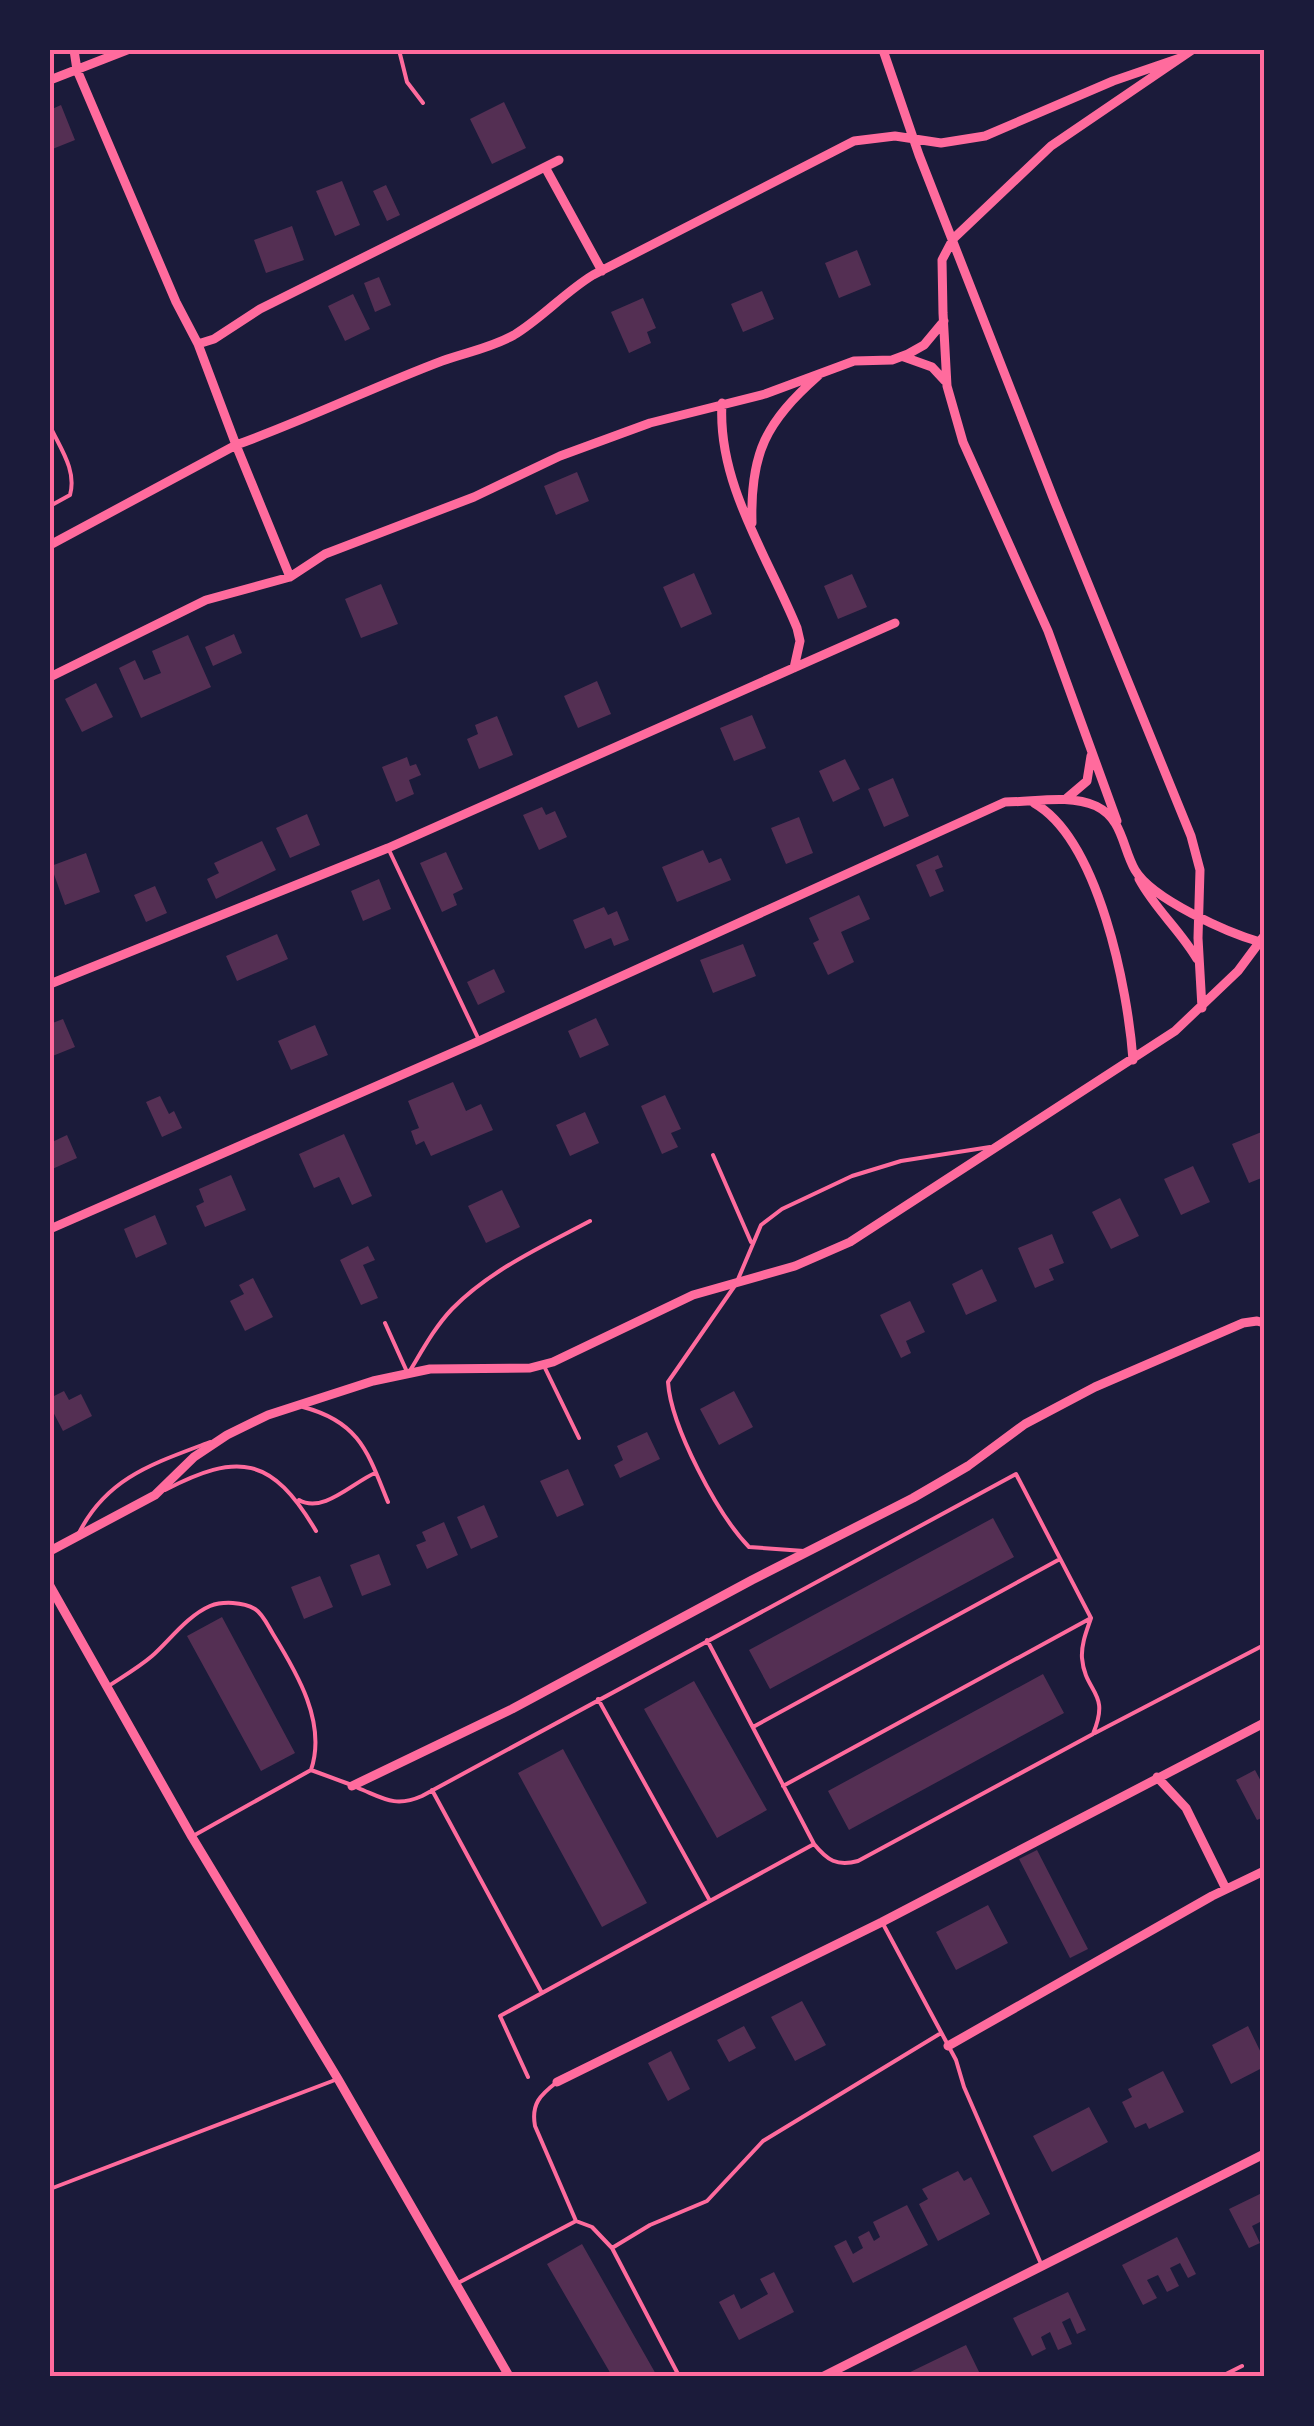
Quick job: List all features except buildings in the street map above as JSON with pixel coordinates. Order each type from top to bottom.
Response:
[{"type":"street","points":[[74,50],[76,70],[176,302],[198,344],[290,577]]},
{"type":"street","points":[[50,80],[127,50]]},
{"type":"street","points":[[883,50],[1054,500],[1192,836],[1200,870],[1198,962]]},
{"type":"street","points":[[1192,50],[1051,146],[954,239],[942,260],[948,386],[963,442],[1048,630],[1136,872],[1150,900],[1184,937],[1198,962],[1203,983],[1202,1008]]},
{"type":"street","points":[[50,545],[236,445],[323,413],[444,360],[494,346],[518,332],[566,292],[602,271],[854,142],[877,136],[941,143],[986,136],[1113,81],[1180,58]]},
{"type":"street","points":[[198,344],[214,339],[260,309],[559,160]]},
{"type":"street","points":[[546,167],[602,271]]},
{"type":"street","points":[[50,677],[206,600],[290,577],[326,554],[474,497],[560,456],[650,423],[765,394],[854,361],[892,360],[924,344],[944,321]]},
{"type":"street","points":[[902,356],[932,367],[948,386]]},
{"type":"street","points":[[753,531],[752,484],[768,431],[778,414],[823,371]]},
{"type":"street","points":[[722,404],[721,422],[737,490],[797,628],[799,650],[794,668]]},
{"type":"street","points":[[50,984],[388,848],[895,623]]},
{"type":"street","points":[[1068,798],[1087,781],[1091,748]]},
{"type":"street","points":[[50,1228],[479,1041],[1005,802],[1068,798],[1107,812],[1120,829]]},
{"type":"street","points":[[1032,802],[1050,812],[1084,858],[1129,1008],[1133,1060]]},
{"type":"street","points":[[50,1552],[155,1495],[194,1457],[227,1435],[295,1405],[430,1369],[544,1365],[694,1296],[796,1266],[850,1242],[1133,1060],[1202,1008],[1238,972],[1262,940],[1200,918],[1167,898],[1136,872]]},
{"type":"street","points":[[352,1786],[512,1709],[968,1466],[1026,1424],[1095,1387],[1243,1323],[1264,1324]]},
{"type":"street","points":[[50,1586],[192,1837],[338,2079],[509,2376]]},
{"type":"street","points":[[556,2082],[882,1922],[1264,1723]]},
{"type":"street","points":[[1157,1776],[1186,1808],[1226,1890]]},
{"type":"street","points":[[948,2046],[1264,1872]]},
{"type":"street","points":[[824,2376],[1264,2154]]},
{"type":"lane","points":[[398,50],[407,82],[423,103]]},
{"type":"lane","points":[[50,426],[72,473],[73,485],[70,495],[50,506]]},
{"type":"lane","points":[[388,848],[479,1041]]},
{"type":"lane","points":[[808,1551],[749,1548],[732,1530],[692,1454],[669,1398],[668,1382],[736,1284],[761,1225],[782,1209],[852,1176],[902,1161],[999,1146]]},
{"type":"lane","points":[[712,1155],[752,1244]]},
{"type":"lane","points":[[408,1374],[454,1307],[519,1259],[590,1221]]},
{"type":"lane","points":[[384,1324],[408,1374]]},
{"type":"lane","points":[[544,1365],[579,1438]]},
{"type":"lane","points":[[295,1405],[324,1413],[358,1437],[388,1502]]},
{"type":"lane","points":[[77,1538],[91,1509],[118,1484],[160,1460],[227,1435]]},
{"type":"lane","points":[[155,1495],[214,1467],[234,1465],[254,1468],[295,1498],[308,1505],[319,1505],[376,1473]]},
{"type":"lane","points":[[311,1770],[397,1803],[407,1803],[1016,1474],[1092,1618],[1082,1656],[1101,1704],[1093,1734]]},
{"type":"lane","points":[[295,1498],[316,1531]]},
{"type":"lane","points":[[752,1727],[1061,1559]]},
{"type":"lane","points":[[107,1686],[149,1658],[210,1606],[240,1604],[259,1610],[304,1686],[316,1754],[311,1770],[192,1837]]},
{"type":"lane","points":[[784,1786],[1092,1618]]},
{"type":"lane","points":[[707,1640],[814,1844],[833,1862],[844,1865],[858,1862],[1264,1646]]},
{"type":"lane","points":[[598,1700],[710,1902]]},
{"type":"lane","points":[[432,1790],[542,1994]]},
{"type":"lane","points":[[528,2078],[500,2016],[814,1844]]},
{"type":"lane","points":[[882,1922],[948,2046],[1042,2266]]},
{"type":"lane","points":[[612,2248],[650,2225],[707,2201],[763,2142],[941,2033]]},
{"type":"lane","points":[[50,2189],[338,2079]]},
{"type":"lane","points":[[556,2082],[537,2100],[532,2111],[535,2126],[576,2221],[592,2227],[612,2248],[679,2376]]},
{"type":"lane","points":[[457,2284],[576,2221]]},
{"type":"lane","points":[[1222,2376],[1242,2366]]}]
